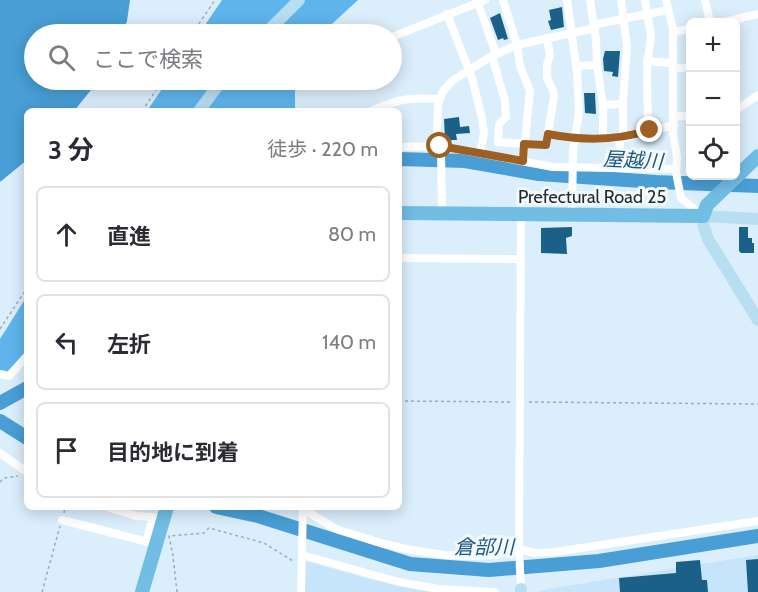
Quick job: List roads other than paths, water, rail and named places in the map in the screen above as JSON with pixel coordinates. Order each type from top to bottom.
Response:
[{"type":"main road","points":[[703,216],[707,205],[715,196],[758,156]]},
{"type":"main road","name":"Prefectural Road 25","points":[[402,213],[703,216]]},
{"type":"main road","points":[[142,592],[151,543],[166,510]]},
{"type":"street","points":[[275,24],[299,0]]},
{"type":"street","points":[[503,0],[517,45],[520,66],[530,91],[523,161]]},
{"type":"street","points":[[567,0],[577,66],[579,112],[573,168],[572,215]]},
{"type":"street","points":[[590,0],[603,105],[603,138]]},
{"type":"street","points":[[621,0],[627,46],[621,138],[622,168]]},
{"type":"street","points":[[645,0],[651,36],[647,61],[648,130]]},
{"type":"street","points":[[666,0],[673,32],[676,171],[681,198],[703,216],[758,219]]},
{"type":"street","points":[[705,0],[709,18]]},
{"type":"street","points":[[402,33],[481,1],[505,101],[506,117],[499,124],[498,142],[546,145],[554,97],[547,78],[550,55],[547,38]]},
{"type":"street","points":[[442,213],[441,148],[437,139],[439,99],[452,81],[494,55],[517,45],[595,28],[597,24],[668,10]]},
{"type":"street","points":[[447,14],[470,69],[482,118],[484,133],[480,153]]},
{"type":"street","points":[[740,18],[758,14]]},
{"type":"street","points":[[673,32],[686,30]]},
{"type":"street","points":[[647,61],[686,68]]},
{"type":"street","points":[[577,66],[597,65]]},
{"type":"street","points":[[200,108],[214,90]]},
{"type":"street","points":[[740,107],[758,95]]},
{"type":"street","points":[[378,108],[410,97],[439,99]]},
{"type":"street","points":[[603,105],[623,104]]},
{"type":"street","points":[[548,134],[575,139],[621,138],[686,116]]},
{"type":"street","points":[[402,147],[441,148],[573,168],[676,171]]},
{"type":"street","points":[[520,215],[519,552],[521,590]]},
{"type":"street","points":[[703,216],[708,239],[758,320]]},
{"type":"street","points":[[402,258],[520,259]]},
{"type":"street","points":[[0,374],[9,376],[24,359]]},
{"type":"street","points":[[0,453],[24,474]]},
{"type":"street","points":[[62,520],[151,543],[153,517],[136,516],[117,510]]},
{"type":"street","points":[[301,592],[300,555],[303,510]]},
{"type":"street","points":[[305,510],[336,529],[381,543],[444,555],[474,556],[555,552],[758,521]]},
{"type":"street","points":[[300,555],[399,582],[438,589],[495,592]]},
{"type":"waterway","name":"屋越川","points":[[402,159],[465,161],[539,174],[758,186]]},
{"type":"waterway","name":"屋越川","points":[[0,403],[24,390]]},
{"type":"waterway","name":"倉部川","points":[[0,421],[24,436]]},
{"type":"waterway","name":"倉部川","points":[[230,510],[258,516],[410,564],[489,570],[599,561],[758,536]]}]
